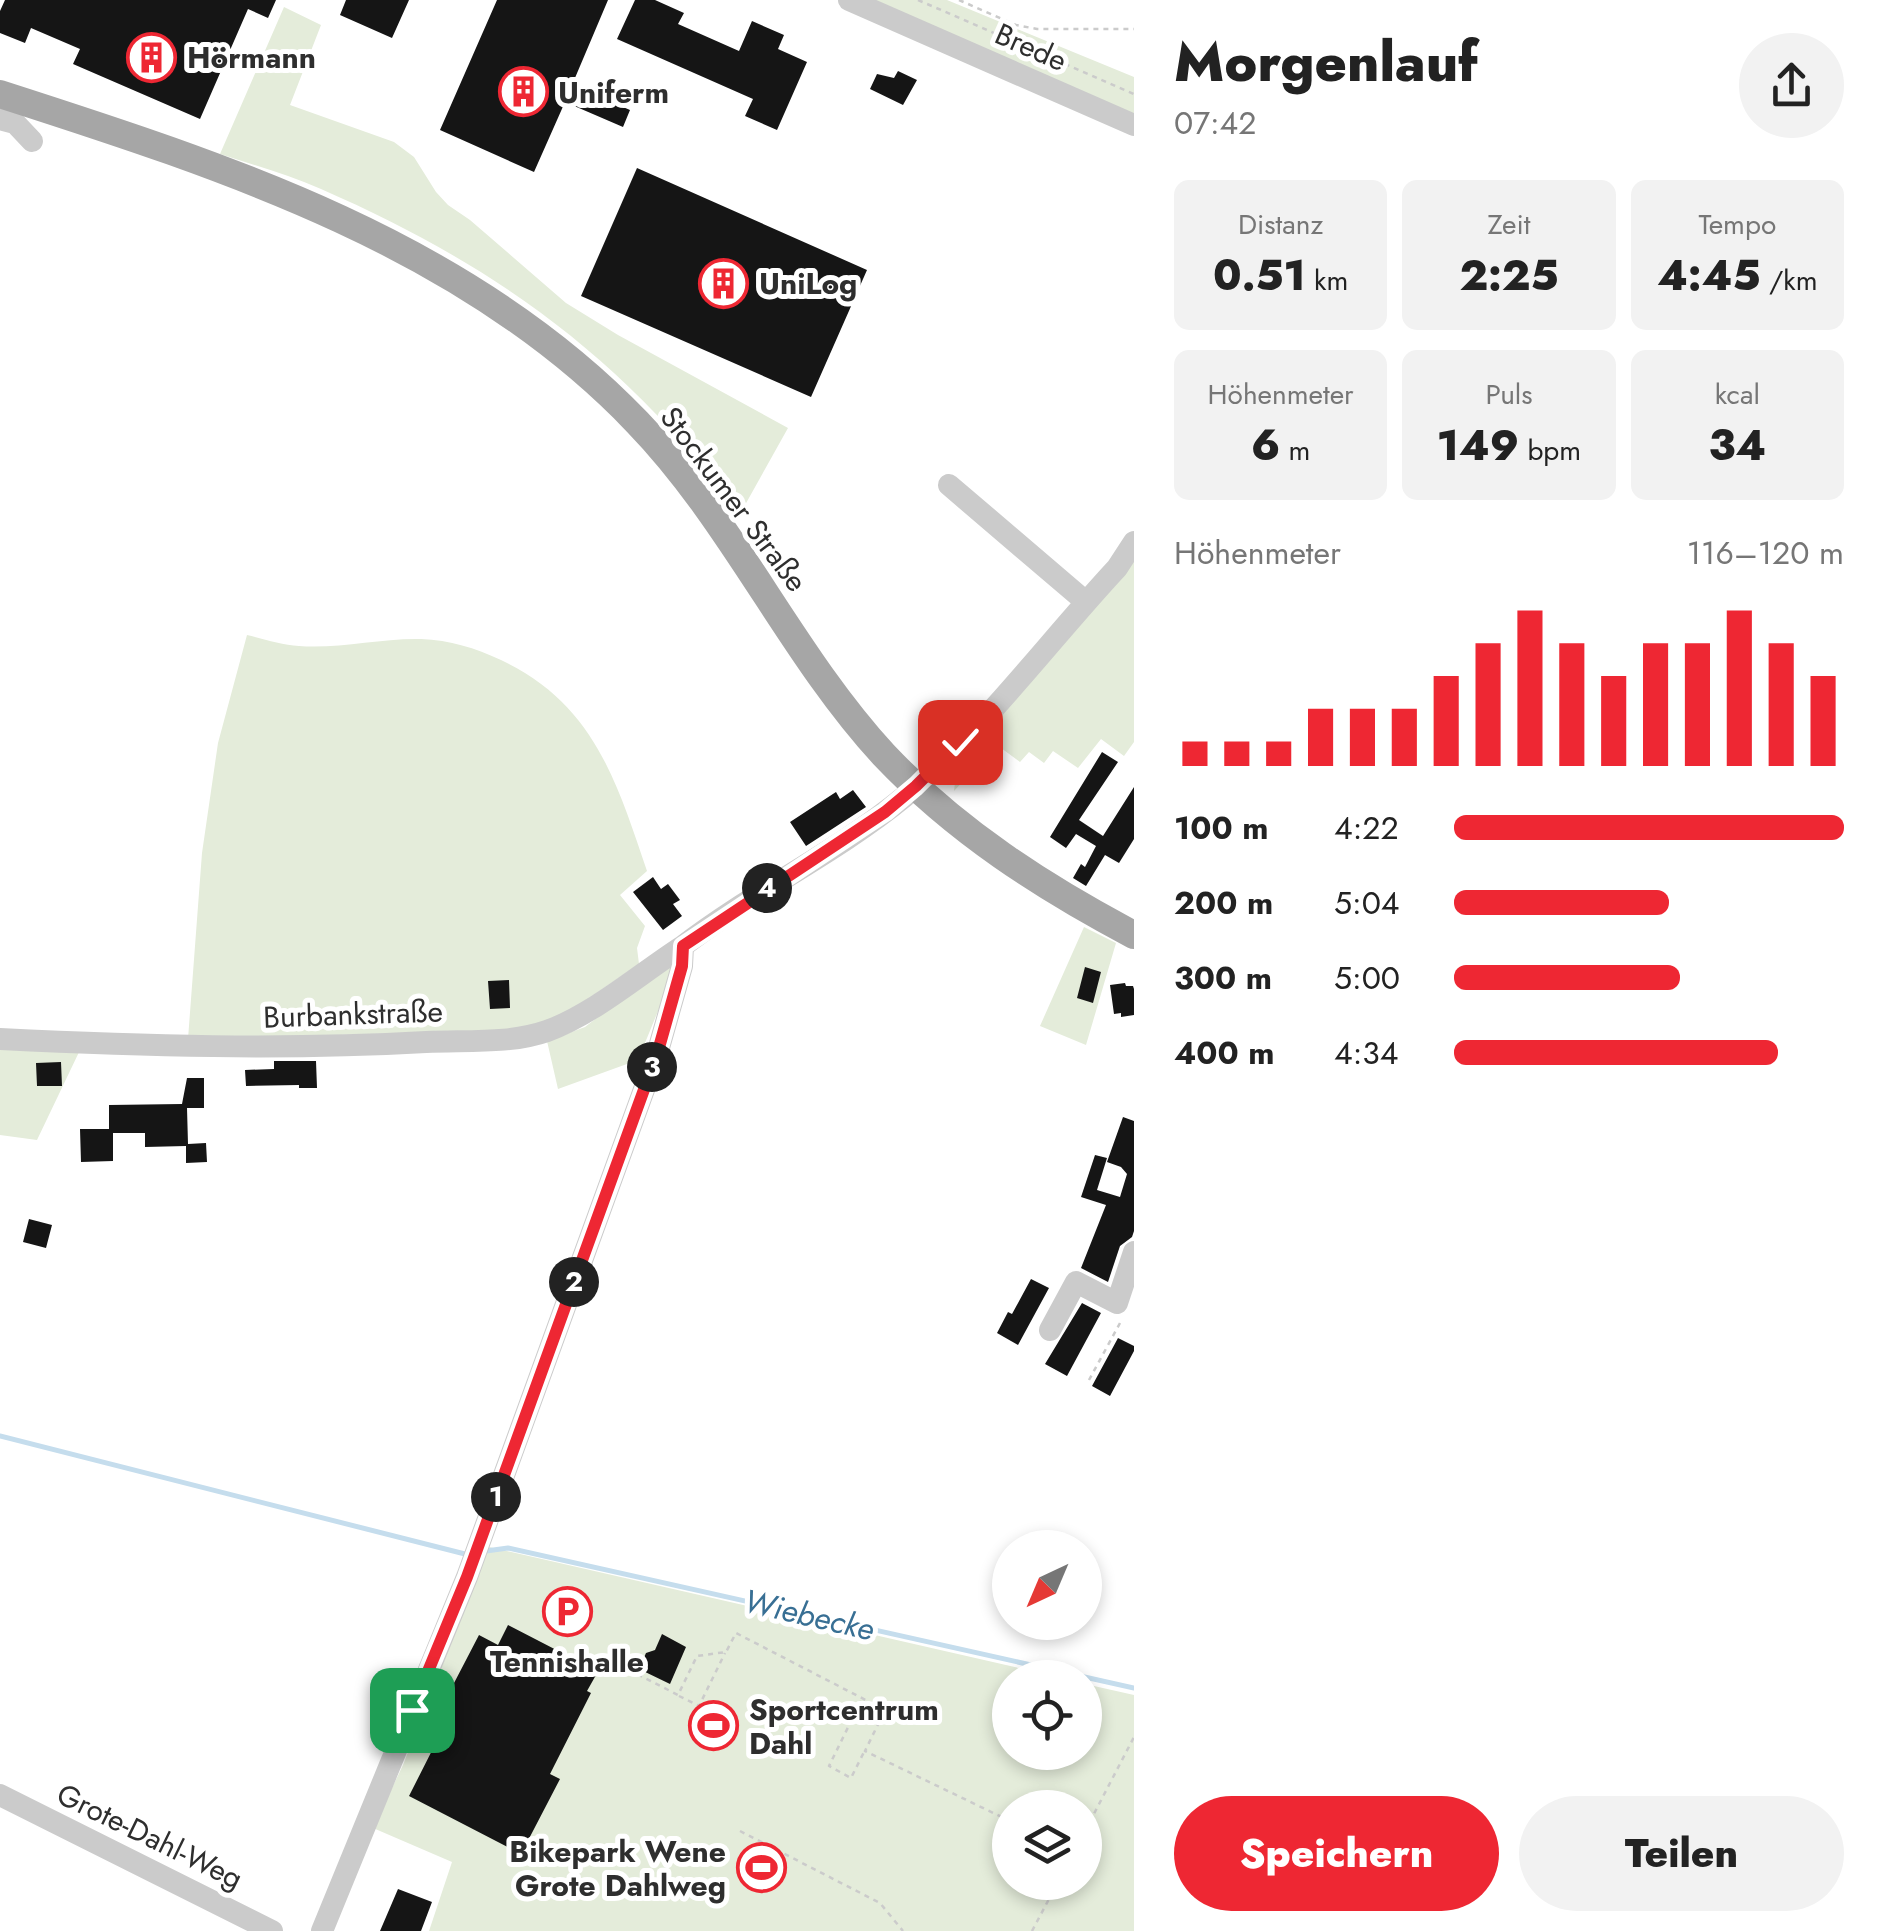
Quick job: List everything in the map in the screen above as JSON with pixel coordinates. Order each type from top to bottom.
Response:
[{"type":"main road","name":"Stockumer Straße","points":[[0,94],[150,143],[378,237],[501,307],[557,347],[600,384],[679,469],[844,706],[883,753],[956,822],[1029,875],[1134,935]]},
{"type":"street","name":"Brede","points":[[849,0],[1134,125]]},
{"type":"street","points":[[0,119],[15,123],[32,141]]},
{"type":"street","points":[[949,485],[1086,602]]},
{"type":"street","points":[[916,786],[1117,568],[1134,542]]},
{"type":"street","name":"Burbankstraße","points":[[0,1039],[183,1047],[370,1045],[516,1038],[551,1030],[885,812],[916,786]]},
{"type":"street","points":[[322,1931],[467,1577],[658,1051],[682,966],[683,946]]},
{"type":"street","points":[[1050,1330],[1076,1282],[1118,1313],[1134,1252]]},
{"type":"street","name":"Grote-Dahl-Weg","points":[[0,1795],[272,1931]]},
{"type":"path","points":[[918,0],[1134,94]]},
{"type":"path","points":[[959,0],[1016,25],[1037,29],[1134,28]]},
{"type":"path","points":[[1089,1380],[1118,1313]]},
{"type":"path","points":[[618,1646],[644,1666],[639,1675],[699,1706],[736,1633],[862,1698],[885,1710],[851,1778],[829,1766],[862,1698]]},
{"type":"path","points":[[678,1696],[697,1656],[726,1652]]},
{"type":"path","points":[[1102,1798],[1134,1737]]},
{"type":"path","points":[[865,1751],[992,1813]]},
{"type":"path","points":[[740,1831],[880,1903],[903,1931]]},
{"type":"path","points":[[1032,1931],[1048,1900]]},
{"type":"green space","points":[[867,0],[947,0],[1134,77],[1134,116]]},
{"type":"green space","points":[[284,7],[321,25],[290,105],[394,142],[414,157],[448,205],[566,303],[788,428],[740,514],[651,409],[603,363],[501,285],[385,219],[309,184],[220,154]]},
{"type":"green space","points":[[1134,559],[1134,742],[1124,756],[1101,739],[1078,768],[1053,751],[1044,763],[1029,752],[1020,762],[997,745],[954,791],[956,774],[971,750]]},
{"type":"green space","points":[[247,635],[299,646],[406,639],[452,643],[501,660],[559,699],[580,722],[612,776],[647,871],[620,895],[645,926],[637,948],[639,964],[567,1013],[522,1030],[188,1039],[202,853],[218,743]]},
{"type":"green space","points":[[1084,927],[1116,943],[1086,1045],[1040,1026]]},
{"type":"green space","points":[[671,967],[674,972],[638,1060],[558,1089],[547,1041],[585,1027],[660,969]]},
{"type":"green space","points":[[0,1046],[80,1050],[37,1140],[0,1135]]},
{"type":"green space","name":"Sportcentrum Dahl","points":[[489,1547],[992,1662],[992,1770],[1102,1770],[1102,1688],[1134,1695],[1134,1931],[429,1931],[452,1862],[373,1828],[403,1765]]},
{"type":"building","name":"Hörmann","points":[[5,0],[276,0],[268,18],[248,9],[200,119],[73,64],[80,49],[31,28],[25,43],[0,33],[0,11]]},
{"type":"building","points":[[346,0],[409,0],[392,38],[340,15]]},
{"type":"building","name":"Uniferm","points":[[497,0],[608,0],[572,85],[630,110],[623,127],[565,102],[534,172],[440,130]]},
{"type":"building","points":[[635,0],[655,0],[684,13],[678,24],[739,51],[752,21],[784,35],[778,49],[807,62],[777,130],[745,116],[753,99],[617,39]]},
{"type":"building","points":[[898,71],[917,80],[903,105],[870,89],[877,74],[894,78]]},
{"type":"building","name":"UniLog","points":[[637,168],[867,270],[811,397],[581,296]]},
{"type":"building","points":[[1102,752],[1118,762],[1079,820],[1103,836],[1134,787],[1134,839],[1119,863],[1105,855],[1086,886],[1073,878],[1081,864],[1085,867],[1096,846],[1076,834],[1066,848],[1050,837]]},
{"type":"building","points":[[853,790],[866,807],[806,846],[790,822],[836,792],[840,799]]},
{"type":"building","points":[[653,877],[661,889],[668,884],[680,900],[673,904],[682,916],[663,930],[633,892]]},
{"type":"building","points":[[1085,967],[1101,972],[1093,1003],[1077,998]]},
{"type":"building","points":[[509,980],[510,1008],[490,1009],[488,981]]},
{"type":"building","points":[[1125,983],[1134,989],[1134,1015],[1121,1017],[1121,1013],[1114,1014],[1110,985]]},
{"type":"building","points":[[274,1061],[316,1061],[317,1088],[246,1086],[245,1070],[274,1069]]},
{"type":"building","points":[[61,1062],[62,1086],[37,1086],[36,1063]]},
{"type":"building","points":[[187,1078],[204,1078],[204,1108],[187,1108],[188,1144],[206,1143],[207,1162],[186,1163],[186,1146],[145,1147],[145,1133],[113,1133],[113,1161],[81,1162],[80,1129],[109,1129],[109,1105],[182,1104]]},
{"type":"building","points":[[1123,1117],[1134,1121],[1134,1231],[1120,1246],[1108,1282],[1081,1268],[1106,1205],[1081,1197],[1095,1155],[1107,1158],[1097,1190],[1120,1197],[1127,1174],[1107,1162]]},
{"type":"building","points":[[29,1219],[52,1225],[46,1248],[23,1242]]},
{"type":"building","points":[[1031,1279],[1049,1288],[1018,1345],[997,1333]]},
{"type":"building","points":[[1082,1303],[1101,1313],[1067,1376],[1045,1364]]},
{"type":"building","points":[[1118,1338],[1134,1346],[1134,1351],[1110,1396],[1092,1386]]},
{"type":"building","points":[[508,1625],[596,1675],[587,1691],[591,1693],[550,1774],[560,1779],[521,1854],[409,1796],[450,1715],[440,1710],[479,1635],[498,1645]]},
{"type":"building","points":[[662,1634],[686,1647],[670,1684],[639,1669]]},
{"type":"building","points":[[398,1889],[432,1902],[421,1931],[380,1931]]},
{"type":"waterway","name":"Wiebecke","points":[[0,1436],[465,1554]]},
{"type":"waterway","name":"Wiebecke","points":[[486,1551],[508,1548],[1134,1688]]},
{"type":"place","name":"Hörmann","points":[[152,57]]},
{"type":"place","name":"Uniferm","points":[[523,92]]},
{"type":"place","name":"UniLog","points":[[724,283]]},
{"type":"place","name":"Tennishalle","points":[[567,1612]]},
{"type":"place","name":"Sportcentrum Dahl","points":[[714,1726]]},
{"type":"place","name":"Bikepark Wene Grote Dahlweg","points":[[761,1868]]},
{"type":"route","points":[[412,1710],[467,1577],[658,1051],[682,966],[683,946],[885,812],[960,742]]}]
